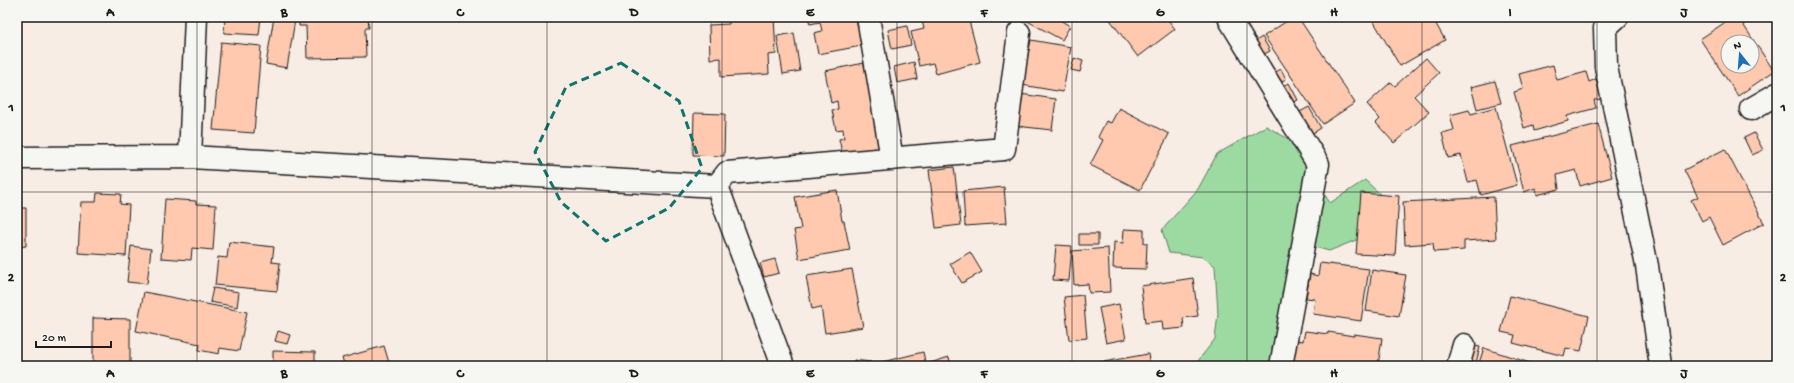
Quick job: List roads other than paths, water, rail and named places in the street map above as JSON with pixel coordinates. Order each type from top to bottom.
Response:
[{"type":"street","points":[[190,157],[196,17]]},
{"type":"street","points":[[868,17],[892,159]]},
{"type":"street","points":[[1617,17],[1605,28],[1606,66],[1647,266],[1661,366]]},
{"type":"street","points":[[1230,20],[1318,164],[1281,366]]},
{"type":"street","points":[[717,186],[727,173],[1004,149],[1019,34]]},
{"type":"street","points":[[1751,109],[1777,94]]},
{"type":"street","points":[[17,158],[190,157],[717,186]]},
{"type":"street","points":[[717,186],[783,366]]},
{"type":"street","points":[[1458,366],[1464,345]]}]
